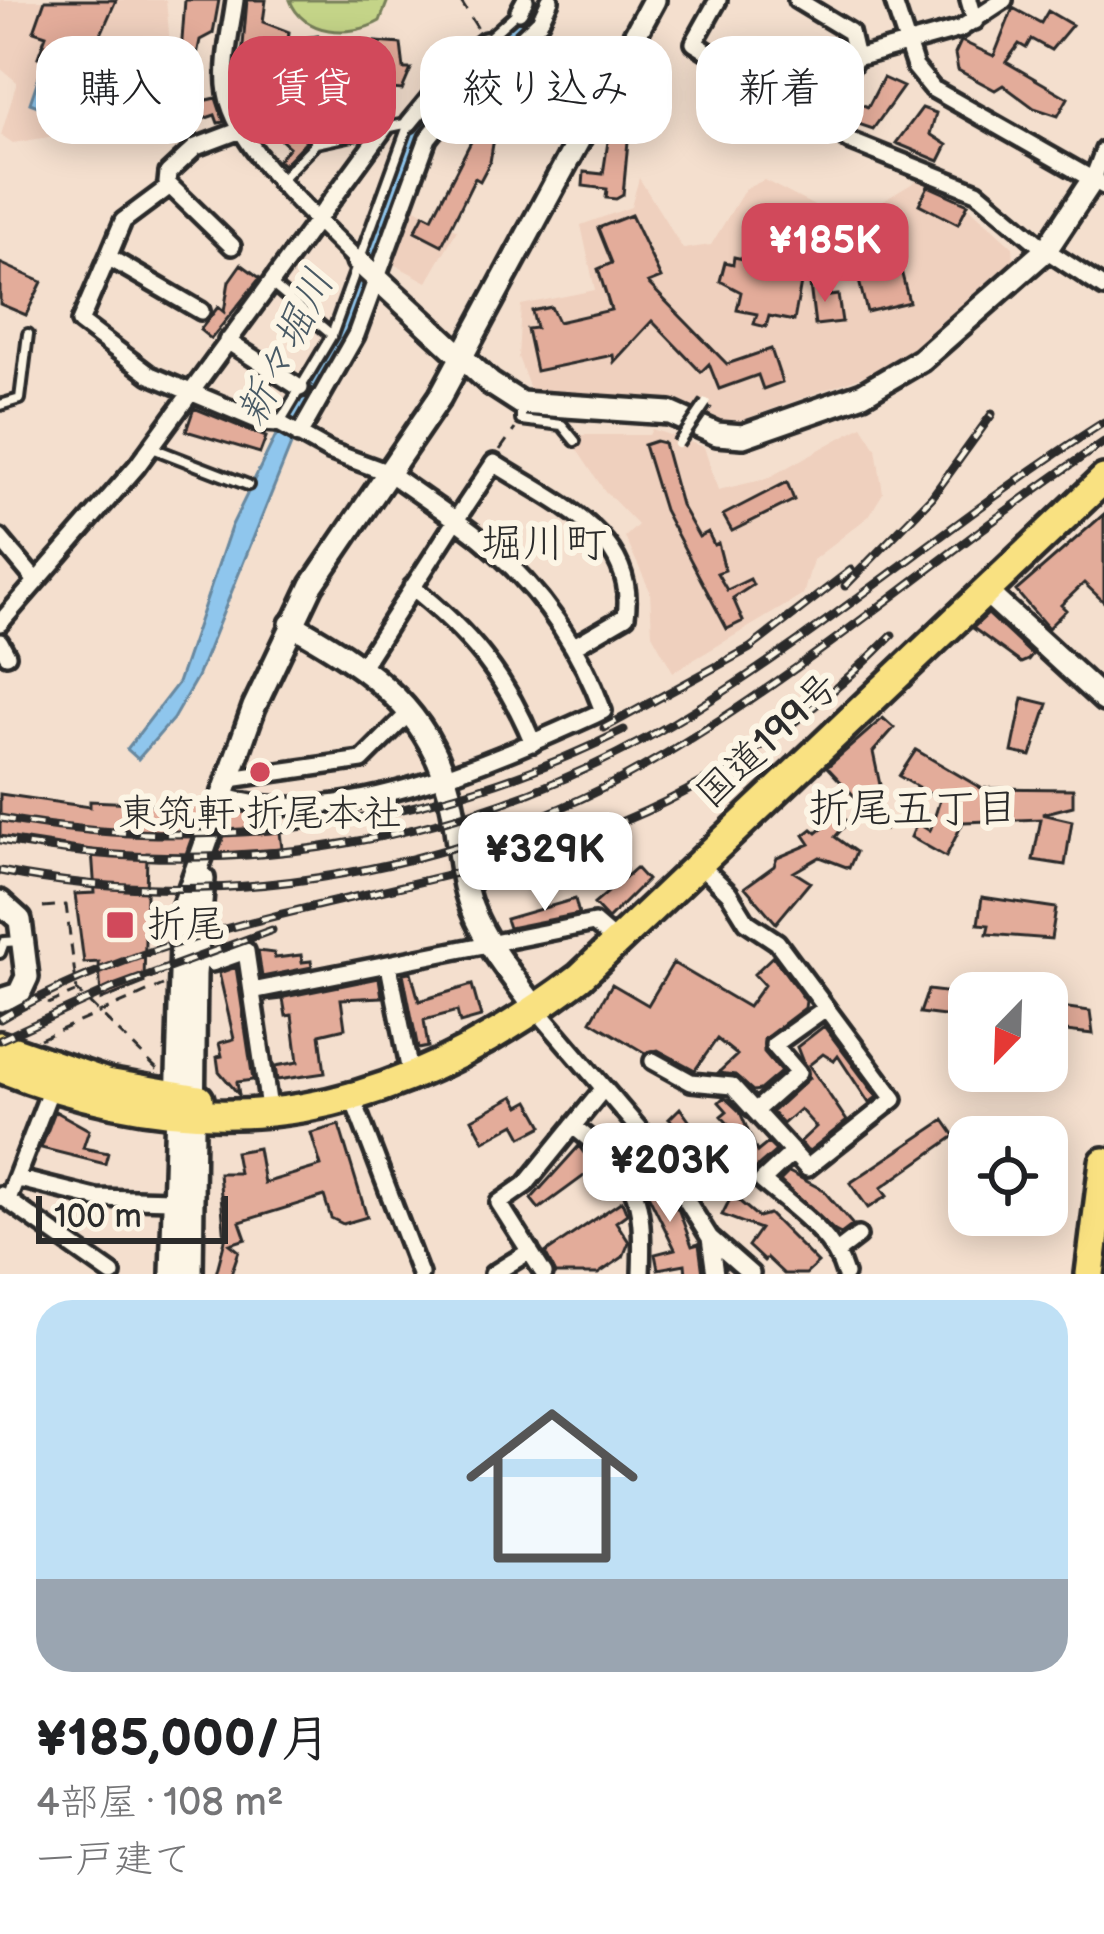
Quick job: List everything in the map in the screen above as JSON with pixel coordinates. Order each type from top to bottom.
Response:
[{"type":"highway","name":"国道199号","points":[[0,1068],[51,1088],[268,1112],[411,1077],[491,1041],[537,1010],[616,942],[1104,479]]},
{"type":"highway","name":"国道199号","points":[[0,1046],[107,1083],[179,1099],[268,1101],[351,1094]]},
{"type":"highway","points":[[1090,1274],[1104,1162]]},
{"type":"street","points":[[231,36],[235,0]]},
{"type":"street","points":[[525,36],[540,21],[550,0]]},
{"type":"street","points":[[172,1274],[183,908],[227,788],[291,624],[461,356],[654,0]]},
{"type":"street","points":[[698,36],[718,0]]},
{"type":"street","points":[[797,0],[851,36]]},
{"type":"street","points":[[893,0],[915,67],[943,97],[1098,183]]},
{"type":"street","points":[[969,0],[975,21]]},
{"type":"street","points":[[864,56],[975,21],[1004,0]]},
{"type":"street","points":[[409,123],[420,110]]},
{"type":"street","points":[[228,135],[196,148],[167,173],[170,186],[232,246]]},
{"type":"street","points":[[864,143],[977,192],[1046,250],[1104,288]]},
{"type":"street","points":[[252,144],[316,219],[521,411],[670,413],[717,434],[755,435],[894,378],[1046,250],[1098,183],[1104,150]]},
{"type":"street","points":[[0,623],[150,447],[372,144]]},
{"type":"street","points":[[289,429],[345,357],[368,270],[425,144]]},
{"type":"street","points":[[170,186],[123,221],[80,322],[135,366],[190,393],[389,472],[456,520],[522,575],[576,645],[603,711],[446,776],[315,804],[287,806],[227,788]]},
{"type":"street","points":[[108,257],[201,311]]},
{"type":"street","points":[[227,341],[300,388]]},
{"type":"street","points":[[363,665],[494,463],[596,529],[624,567],[629,594],[626,616],[576,645]]},
{"type":"street","points":[[0,538],[36,581]]},
{"type":"street","points":[[412,587],[482,651],[504,681],[532,743]]},
{"type":"street","points":[[985,591],[1104,700]]},
{"type":"street","points":[[291,624],[363,665],[411,711],[446,776],[470,905],[488,944],[660,1156],[710,1238],[751,1274]]},
{"type":"street","points":[[227,788],[362,760],[411,711]]},
{"type":"street","points":[[653,1061],[691,1082],[732,1086],[807,1168],[894,1099],[842,1027],[823,1010],[777,942],[747,922],[729,893],[697,861]]},
{"type":"street","points":[[0,902],[16,911],[25,987],[15,997],[0,1000]]},
{"type":"street","points":[[252,991],[594,922],[616,942]]},
{"type":"street","points":[[212,963],[245,951],[268,1101]]},
{"type":"street","points":[[389,966],[411,1077]]},
{"type":"street","points":[[755,1111],[798,1073],[774,1045],[823,1010]]},
{"type":"street","points":[[51,1088],[19,1179],[4,1197],[112,1274]]},
{"type":"street","points":[[544,1274],[499,1203],[526,1184],[604,1088]]},
{"type":"street","points":[[351,1094],[420,1274]]},
{"type":"street","points":[[179,1099],[191,1274]]},
{"type":"street","points":[[573,1126],[616,1160],[631,1182],[643,1212],[640,1274]]},
{"type":"street","points":[[791,1154],[762,1181],[837,1252],[845,1274]]},
{"type":"street","points":[[19,1179],[96,1198],[172,1200]]},
{"type":"street","points":[[837,1252],[858,1237]]},
{"type":"street","points":[[710,1238],[715,1274]]},
{"type":"street","points":[[493,1274],[530,1251]]},
{"type":"lane","points":[[490,36],[522,5]]},
{"type":"lane","points":[[289,429],[300,388],[368,270],[409,123],[396,124]]},
{"type":"lane","points":[[281,179],[314,144]]},
{"type":"lane","points":[[270,283],[332,334]]},
{"type":"lane","points":[[0,405],[20,399],[28,334]]},
{"type":"lane","points":[[677,444],[706,403]]},
{"type":"lane","points":[[521,411],[562,425],[575,441]]},
{"type":"lane","points":[[150,447],[248,485]]},
{"type":"lane","points":[[0,953],[4,943],[23,941]]},
{"type":"path","points":[[460,0],[482,36]]},
{"type":"path","points":[[494,463],[521,411]]},
{"type":"path","points":[[43,907],[66,905],[77,991],[179,1099]]},
{"type":"path","points":[[33,1042],[165,984]]},
{"type":"path","points":[[48,1004],[77,991]]},
{"type":"shaded area","points":[[0,0],[166,0],[169,36],[36,36],[36,139],[13,143],[1,135],[17,82],[0,68]]},
{"type":"shaded area","points":[[639,178],[683,249],[711,245],[745,189],[764,180],[824,211],[847,213],[873,207],[918,180],[957,196],[1013,247],[1014,260],[896,364],[721,428],[662,400],[533,397],[518,357],[521,305],[595,290],[581,225],[631,207]]},
{"type":"shaded area","points":[[406,203],[457,230],[427,282],[386,260]]},
{"type":"shaded area","points":[[862,426],[876,448],[883,493],[869,516],[813,560],[803,595],[673,672],[652,634],[650,591],[625,537],[638,525],[604,490],[567,435],[649,435],[652,429],[704,447],[718,490],[766,479]]},
{"type":"green space","points":[[290,0],[388,0],[380,21],[342,31],[316,27],[296,12]]},
{"type":"water","points":[[530,0],[547,0],[513,36],[497,36]]},
{"type":"water","points":[[420,118],[420,144],[425,144],[352,335],[293,440],[197,677],[173,719],[138,759],[127,749],[178,683],[231,527],[277,433],[329,348],[410,129]]},
{"type":"building","points":[[45,0],[116,0],[100,36],[46,36],[34,31]]},
{"type":"building","points":[[185,0],[219,0],[213,33],[204,38],[182,36]]},
{"type":"building","points":[[247,0],[266,0],[263,22],[289,32],[288,36],[244,36]]},
{"type":"building","points":[[1013,8],[1041,23],[1048,11],[1072,25],[1051,50],[1031,39],[1026,48],[1019,44],[1006,62],[1068,98],[1058,116],[1034,108],[1003,85],[995,90],[958,70],[955,54],[961,41],[994,56]]},
{"type":"building","points":[[396,44],[401,44],[404,69],[411,69],[402,90],[396,89]]},
{"type":"building","points":[[883,78],[903,87],[873,129],[864,126],[864,105],[868,107]]},
{"type":"building","points":[[216,98],[224,122],[218,123],[215,115],[204,119],[204,101]]},
{"type":"building","points":[[922,108],[936,113],[930,134],[947,145],[939,161],[896,143]]},
{"type":"building","points":[[286,144],[303,144],[283,165],[278,160],[289,147]]},
{"type":"building","points":[[470,144],[493,144],[490,162],[480,181],[475,178],[442,245],[415,231],[424,214],[432,218]]},
{"type":"building","points":[[608,144],[628,144],[623,195],[606,198],[607,189],[583,186],[584,172],[603,174]]},
{"type":"building","points":[[928,186],[968,204],[958,224],[919,204]]},
{"type":"building","points":[[631,215],[661,278],[648,283],[727,364],[771,349],[782,382],[763,389],[758,375],[719,389],[709,364],[701,372],[652,321],[614,362],[613,355],[536,371],[527,329],[536,328],[532,311],[551,307],[558,322],[611,310],[598,269],[612,263],[598,228]]},
{"type":"building","points":[[887,216],[909,302],[867,312],[845,226]]},
{"type":"building","points":[[734,257],[803,272],[794,321],[769,316],[766,327],[754,324],[757,314],[737,310],[741,292],[720,281],[725,262],[733,264]]},
{"type":"building","points":[[0,263],[42,282],[26,315],[0,304]]},
{"type":"building","points":[[241,264],[260,278],[211,339],[200,330],[218,307],[224,312],[229,281]]},
{"type":"building","points":[[829,283],[830,296],[838,295],[842,322],[815,325],[810,285]]},
{"type":"building","points":[[194,408],[266,437],[260,453],[186,431]]},
{"type":"building","points":[[664,443],[681,505],[699,537],[708,532],[714,545],[718,543],[725,570],[717,573],[727,590],[750,579],[753,585],[733,598],[743,621],[727,629],[664,510],[644,445]]},
{"type":"building","points":[[787,482],[794,500],[732,531],[723,515]]},
{"type":"building","points":[[1104,514],[1104,602],[1084,583],[1061,605],[1066,610],[1048,628],[1016,591]]},
{"type":"building","points":[[988,614],[1032,655],[1028,660],[1021,663],[973,628]]},
{"type":"building","points":[[1023,698],[1048,704],[1031,756],[1012,752]]},
{"type":"building","points":[[883,718],[894,728],[873,752],[883,799],[872,801],[891,823],[885,829],[880,823],[876,827],[869,818],[872,815],[827,767]]},
{"type":"building","points":[[916,750],[981,788],[1073,789],[1073,806],[1042,814],[1072,821],[1065,865],[1033,860],[1041,819],[963,822],[946,857],[911,837],[917,823],[930,831],[940,800],[899,776]]},
{"type":"building","points":[[0,794],[90,807],[90,801],[203,806],[186,854],[147,853],[144,983],[101,1000],[99,962],[84,963],[75,894],[95,893],[92,850],[0,836]]},
{"type":"building","points":[[233,810],[258,815],[258,834],[280,832],[282,849],[218,853]]},
{"type":"building","points":[[840,814],[848,822],[835,837],[856,852],[849,868],[820,857],[794,872],[810,882],[776,923],[745,887],[774,866],[777,858],[810,844],[804,835],[812,829],[817,833]]},
{"type":"building","points":[[636,868],[647,880],[608,919],[594,904]]},
{"type":"building","points":[[982,897],[1056,908],[1051,939],[987,934],[989,925],[978,924]]},
{"type":"building","points":[[575,899],[579,914],[509,928],[506,919]]},
{"type":"building","points":[[258,951],[274,953],[275,958],[301,955],[302,962],[311,961],[312,967],[262,977]]},
{"type":"building","points":[[773,956],[806,1001],[805,1008],[764,1039],[764,1052],[781,1072],[760,1090],[753,1091],[735,1075],[718,1073],[737,1055],[717,1039],[695,1070],[658,1050],[645,1053],[591,1021],[612,984],[648,1005],[673,963],[748,1007],[764,985],[754,974]]},
{"type":"building","points":[[236,967],[253,1080],[237,1082],[239,1095],[219,1071],[217,1057],[222,1056],[219,1043],[234,1039],[219,973]]},
{"type":"building","points":[[411,972],[419,1001],[472,985],[481,1017],[460,1023],[457,1011],[424,1020],[428,1047],[418,1049],[403,973]]},
{"type":"building","points":[[379,978],[382,997],[341,999],[345,1028],[320,1034],[325,1073],[277,1080],[275,1066],[298,1062],[292,1015],[286,1016],[283,999],[265,1001]]},
{"type":"building","points":[[928,990],[948,992],[948,1016],[920,1013]]},
{"type":"building","points":[[1068,1008],[1090,1011],[1093,1034],[1068,1031]]},
{"type":"building","points":[[824,1026],[877,1097],[869,1103],[838,1056],[834,1061],[823,1054],[809,1065],[847,1121],[808,1152],[800,1142],[816,1127],[800,1109],[783,1124],[772,1112],[809,1078],[797,1047]]},
{"type":"building","points":[[514,1096],[520,1106],[529,1101],[543,1126],[522,1137],[515,1124],[484,1141],[472,1119]]},
{"type":"building","points":[[724,1097],[740,1112],[757,1152],[768,1143],[776,1151],[753,1171],[727,1133],[734,1130],[721,1116],[727,1111],[719,1102]]},
{"type":"building","points":[[680,1108],[718,1161],[713,1165],[721,1175],[695,1192],[665,1144],[683,1131],[669,1119]]},
{"type":"building","points":[[55,1111],[89,1130],[83,1148],[108,1153],[105,1164],[41,1148]]},
{"type":"building","points":[[944,1120],[948,1126],[948,1141],[881,1188],[887,1196],[868,1208],[850,1183]]},
{"type":"building","points":[[339,1125],[367,1217],[343,1224],[331,1218],[324,1196],[240,1222],[246,1239],[230,1244],[239,1251],[231,1274],[216,1274],[225,1240],[219,1173],[239,1173],[235,1152],[258,1148],[264,1183],[321,1166],[311,1133]]},
{"type":"building","points":[[579,1146],[595,1168],[539,1209],[531,1199]]},
{"type":"building","points":[[647,1160],[679,1211],[692,1246],[699,1244],[703,1274],[686,1274],[685,1264],[658,1269],[655,1254],[675,1249],[635,1168]]},
{"type":"building","points":[[789,1172],[823,1190],[853,1225],[841,1234],[835,1231],[780,1181]]},
{"type":"building","points":[[732,1195],[758,1217],[769,1214],[818,1263],[806,1274],[784,1274],[767,1258],[764,1261],[748,1246],[760,1229],[722,1215]]},
{"type":"building","points":[[622,1201],[627,1214],[616,1222],[629,1242],[623,1257],[598,1274],[556,1274],[545,1253]]},
{"type":"railway","points":[[845,586],[932,497],[992,414]]},
{"type":"railway","points":[[0,840],[87,853],[261,854],[347,843],[432,824],[515,798],[596,764],[729,688],[1104,422]]},
{"type":"railway","points":[[0,871],[85,884],[258,885],[429,854],[511,828],[591,794],[724,718],[1104,442]]},
{"type":"railway","points":[[604,728],[750,648],[851,570]]},
{"type":"railway","points":[[0,1019],[139,956],[285,913],[508,859],[624,820],[748,754],[824,698],[892,635]]},
{"type":"railway","points":[[0,818],[159,834],[319,824],[476,790],[624,730]]},
{"type":"railway","points":[[0,1040],[111,989],[272,930]]},
{"type":"place","name":"東筑軒 折尾本社","points":[[260,772]]},
{"type":"place","name":"折尾","points":[[120,925]]},
{"type":"district","name":"堀川町","points":[[544,544]]},
{"type":"district","name":"折尾五丁目","points":[[913,809]]},
{"type":"water label","name":"新々堀川","points":[[286,348]]}]
